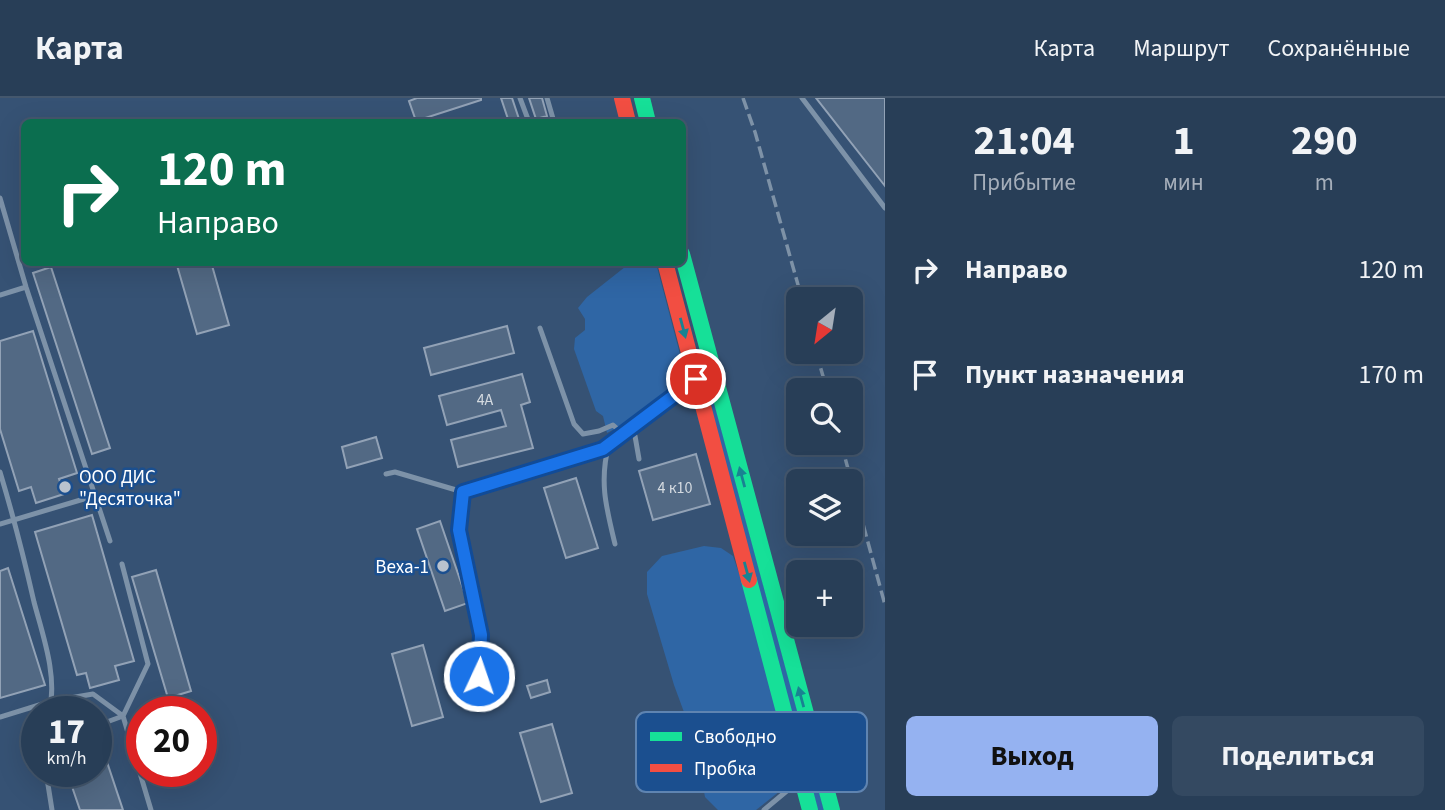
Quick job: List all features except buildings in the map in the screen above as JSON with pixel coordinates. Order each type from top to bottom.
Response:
[{"type":"main road","points":[[622,98],[627,119]]},
{"type":"main road","points":[[642,98],[647,119]]},
{"type":"main road","points":[[666,266],[784,712]]},
{"type":"main road","points":[[685,266],[805,712]]},
{"type":"main road","points":[[696,379],[714,375]]},
{"type":"main road","points":[[806,792],[810,810]]},
{"type":"main road","points":[[827,792],[832,810]]},
{"type":"lane","points":[[520,98],[528,119]]},
{"type":"lane","points":[[547,98],[553,119]]},
{"type":"lane","points":[[802,98],[885,208]]},
{"type":"lane","points":[[0,198],[26,287],[110,541]]},
{"type":"lane","points":[[0,295],[26,287]]},
{"type":"lane","points":[[540,328],[574,424],[583,434],[613,425],[622,433]]},
{"type":"lane","points":[[386,474],[395,472],[463,492],[603,449],[696,379]]},
{"type":"lane","points":[[630,427],[635,436],[639,459]]},
{"type":"lane","points":[[609,443],[604,460],[603,491],[615,544]]},
{"type":"lane","points":[[0,472],[49,662],[52,696]]},
{"type":"lane","points":[[463,492],[459,530],[481,635],[479,676]]},
{"type":"lane","points":[[0,524],[94,496]]},
{"type":"lane","points":[[112,720],[123,716],[148,664],[122,564]]},
{"type":"lane","points":[[112,708],[123,716],[151,810]]},
{"type":"lane","points":[[0,717],[21,711]]},
{"type":"lane","points":[[48,787],[52,810]]},
{"type":"lane","points":[[764,810],[785,792]]},
{"type":"shaded area","points":[[626,266],[657,266],[682,362],[672,385],[663,396],[630,421],[607,433],[603,416],[596,411],[574,349],[575,338],[585,330],[585,319],[578,308],[587,297]]},
{"type":"shaded area","points":[[706,385],[710,387],[798,712],[792,712],[704,388]]},
{"type":"shaded area","points":[[704,546],[721,548],[733,556],[747,596],[777,712],[684,712],[647,594],[647,572],[662,556]]},
{"type":"shaded area","points":[[704,792],[779,792],[756,810],[718,810],[705,797]]},
{"type":"shaded area","points":[[813,792],[819,792],[824,810],[818,810]]},
{"type":"railway","points":[[743,98],[799,287]]},
{"type":"railway","points":[[819,364],[824,378]]},
{"type":"railway","points":[[844,455],[885,605]]},
{"type":"traffic: fast","points":[[642,98],[647,119]]},
{"type":"traffic: fast","points":[[685,266],[806,712]]},
{"type":"traffic: fast","points":[[749,580],[784,712]]},
{"type":"traffic: fast","points":[[805,792],[810,810]]},
{"type":"traffic: fast","points":[[827,792],[832,810]]},
{"type":"traffic: jam","points":[[622,98],[627,119]]},
{"type":"traffic: jam","points":[[666,266],[749,580]]},
{"type":"place","name":"ООО ДИС \"Десяточка\"","points":[[65,487]]},
{"type":"place","name":"Веха-1","points":[[443,566]]},
{"type":"route","points":[[479,676],[481,635],[459,530],[463,492],[603,449],[696,379]]}]
